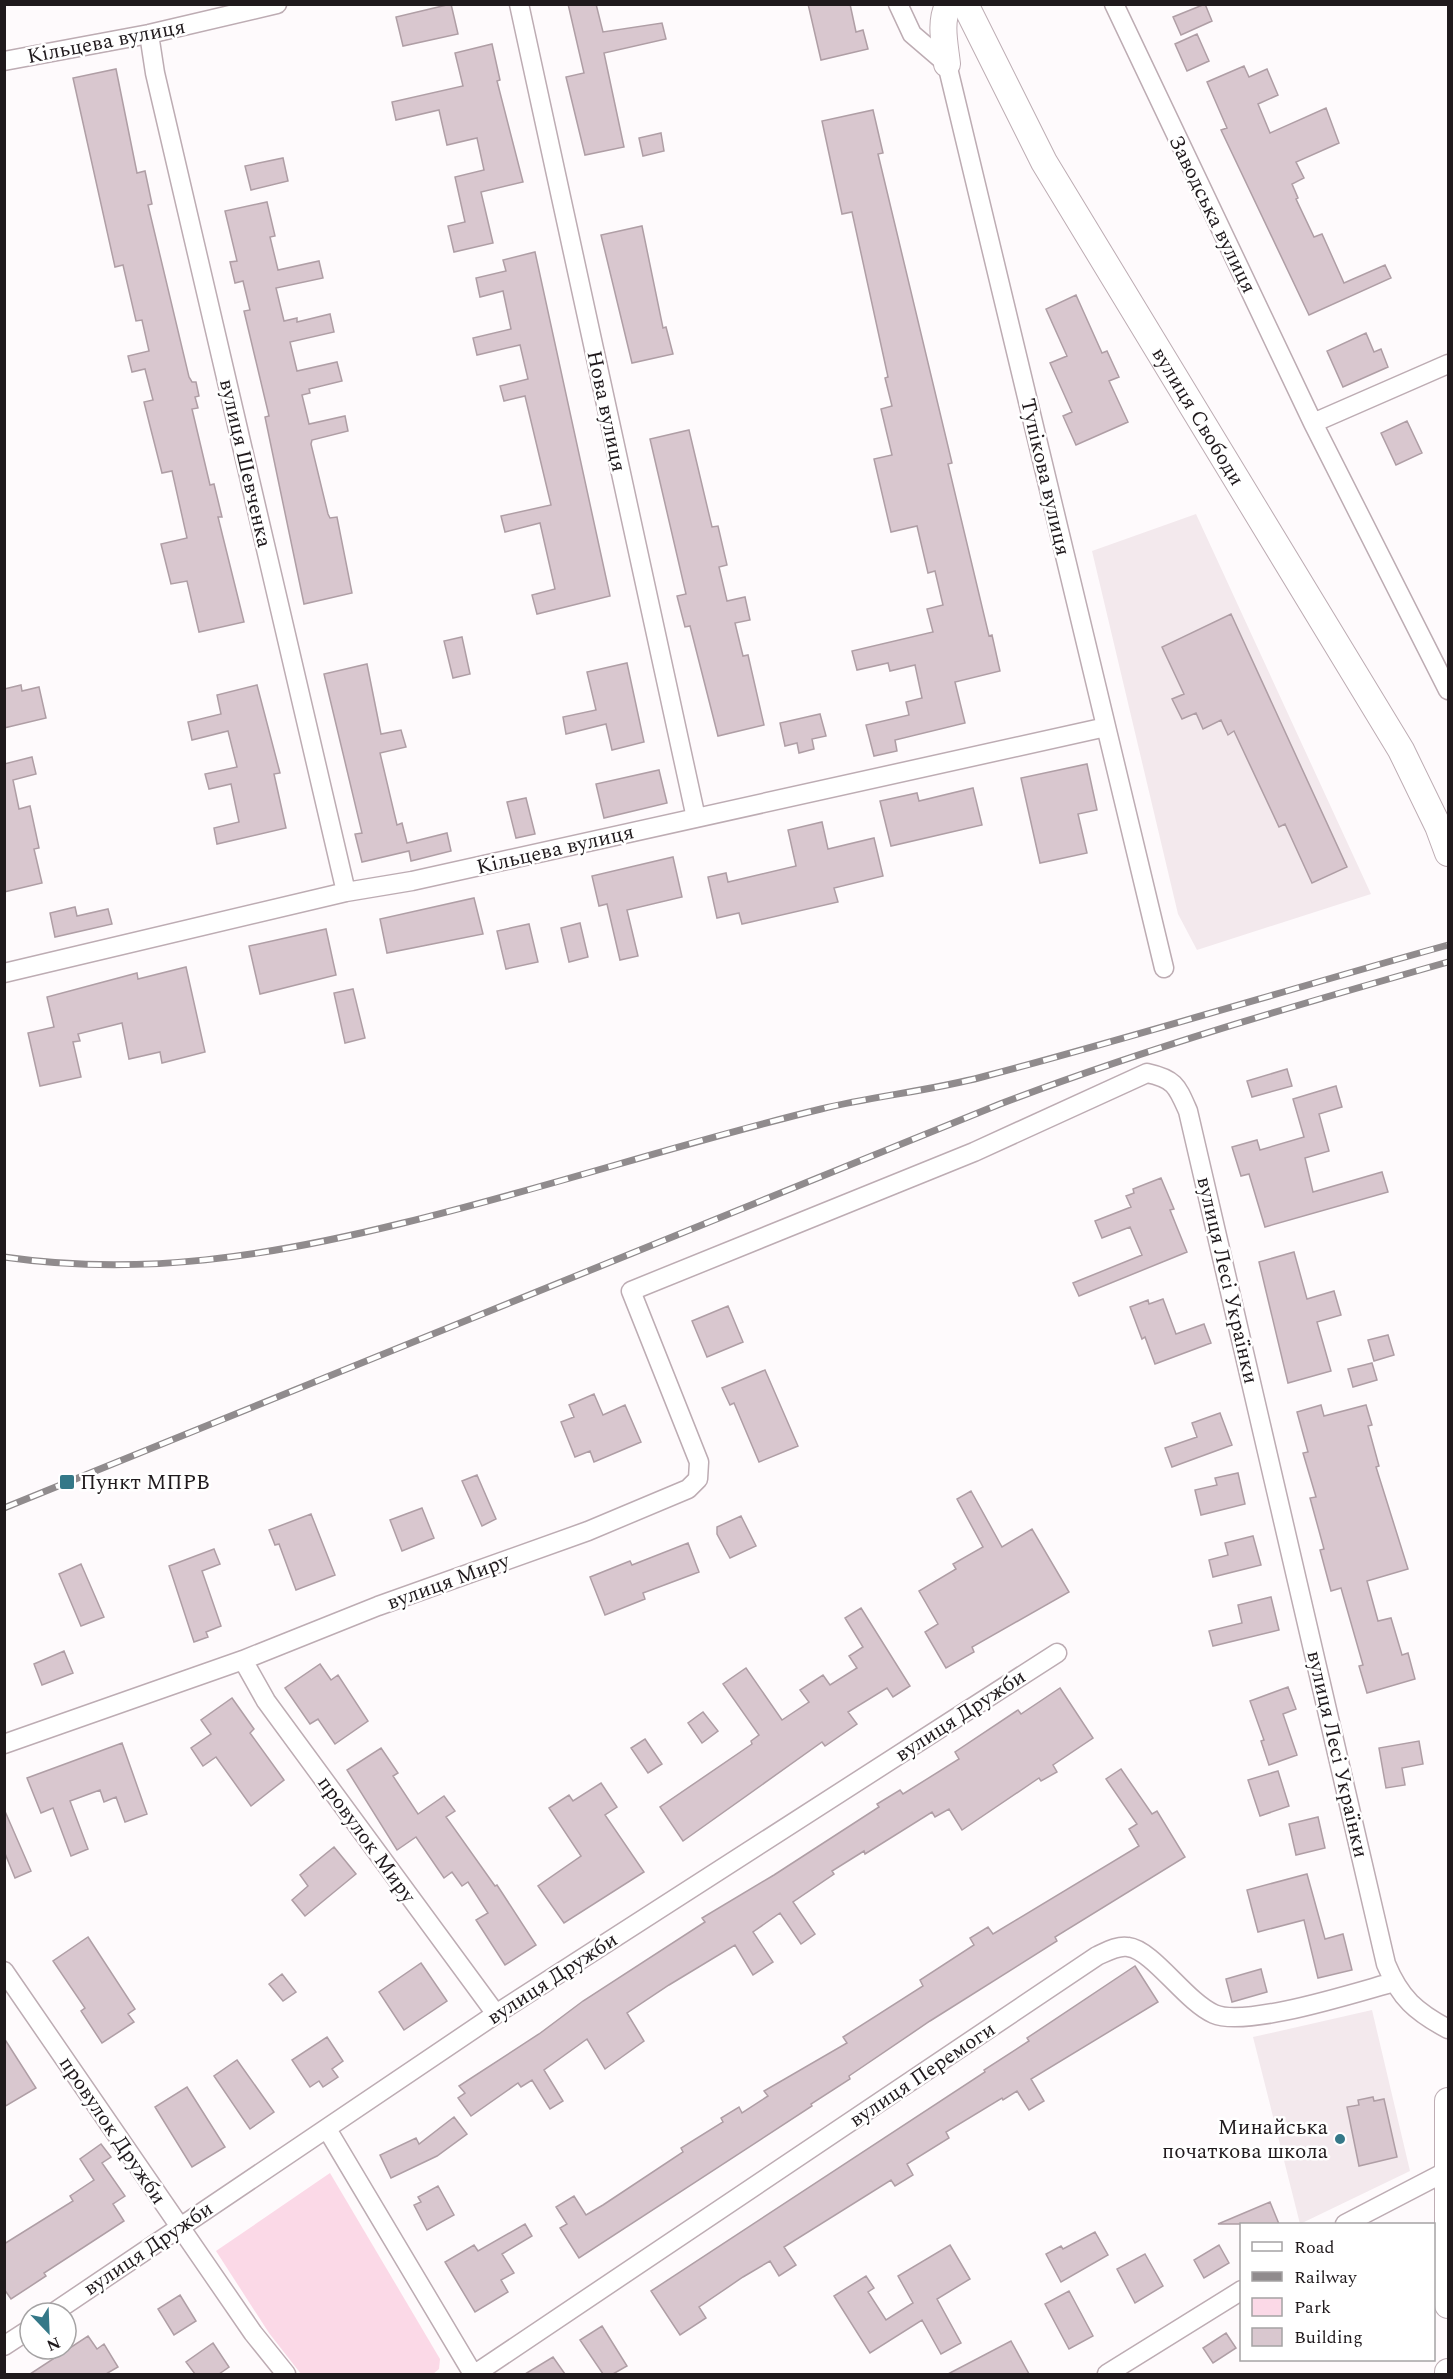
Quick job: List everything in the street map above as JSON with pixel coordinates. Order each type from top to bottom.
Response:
[{"type":"main road","points":[[947,63],[944,32],[945,11],[949,4]]},
{"type":"main road","name":"вулиця Свободи","points":[[965,4],[1044,162],[1401,750],[1449,853]]},
{"type":"main road","points":[[1448,2102],[1449,2305]]},
{"type":"street","name":"Кільцева вулиця","points":[[4,61],[148,34],[277,4]]},
{"type":"street","name":"Нова вулиця","points":[[519,4],[696,818]]},
{"type":"street","points":[[898,4],[912,34],[947,63]]},
{"type":"street","name":"Заводська вулиця","points":[[1114,4],[1313,423],[1449,690]]},
{"type":"street","name":"вулиця Шевченка","points":[[148,34],[346,892]]},
{"type":"street","name":"Тупікова вулиця","points":[[947,63],[1164,968]]},
{"type":"street","points":[[1313,423],[1449,364]]},
{"type":"street","name":"Кільцева вулиця","points":[[4,973],[346,892],[412,881],[1106,727]]},
{"type":"street","name":"вулиця Лесі Українки","points":[[631,1292],[974,1152],[1147,1073],[1166,1077],[1178,1087],[1188,1111],[1386,1964],[1394,1982],[1421,2015],[1449,2029]]},
{"type":"street","name":"вулиця Миру","points":[[4,1744],[243,1659],[378,1606],[588,1531],[694,1484],[698,1479],[699,1462],[631,1292]]},
{"type":"street","name":"вулиця Дружби","points":[[70,2301],[496,2014],[1057,1653]]},
{"type":"street","name":"провулок Миру","points":[[243,1659],[266,1701],[496,2014]]},
{"type":"street","name":"вулиця Перемоги","points":[[474,2374],[1097,1956],[1127,1946],[1136,1949],[1146,1955],[1185,1994],[1215,2014],[1228,2017],[1262,2014],[1394,1982]]},
{"type":"street","name":"провулок Дружби","points":[[4,1971],[253,2333],[286,2374]]},
{"type":"street","points":[[327,2129],[474,2374]]},
{"type":"street","points":[[1347,2223],[1447,2171]]},
{"type":"street","points":[[1107,2374],[1240,2291]]},
{"type":"street","points":[[4,2346],[18,2337]]},
{"type":"shaded area","points":[[1196,514],[1371,894],[1197,950],[1178,914],[1092,551]]},
{"type":"shaded area","name":"Минайська початкова школа","points":[[1372,2010],[1410,2171],[1300,2223],[1253,2037]]},
{"type":"green space","points":[[330,2173],[440,2359],[439,2369],[433,2374],[301,2374],[269,2333],[216,2251]]},
{"type":"building","points":[[451,4],[458,34],[403,46],[396,17]]},
{"type":"building","points":[[568,4],[596,4],[603,32],[662,23],[666,39],[604,53],[624,147],[585,155],[566,77],[584,73]]},
{"type":"building","points":[[808,4],[850,4],[856,32],[863,30],[868,49],[821,60]]},
{"type":"building","points":[[1205,4],[1212,21],[1181,35],[1173,17]]},
{"type":"building","points":[[1197,34],[1209,61],[1187,71],[1175,44]]},
{"type":"building","points":[[492,44],[500,80],[497,81],[523,182],[481,192],[493,243],[454,252],[448,226],[465,222],[455,177],[484,170],[477,138],[447,145],[439,110],[396,120],[392,102],[463,86],[455,53]]},
{"type":"building","points":[[1244,66],[1249,77],[1267,69],[1278,95],[1258,104],[1270,133],[1326,108],[1339,143],[1296,162],[1304,178],[1292,184],[1298,198],[1296,199],[1314,237],[1322,234],[1344,283],[1385,265],[1391,278],[1309,315],[1221,130],[1227,128],[1207,82]]},
{"type":"building","points":[[116,69],[137,173],[145,171],[152,204],[148,205],[189,377],[192,382],[196,382],[199,396],[195,397],[198,408],[192,409],[210,485],[214,484],[222,517],[218,517],[244,622],[199,632],[187,581],[171,584],[161,544],[187,538],[172,471],[162,473],[144,402],[153,400],[145,369],[132,372],[128,356],[149,351],[142,320],[136,321],[123,265],[115,267],[73,78]]},
{"type":"building","points":[[873,110],[883,153],[878,154],[952,463],[948,464],[989,636],[992,635],[1000,671],[955,682],[965,723],[895,740],[897,751],[874,756],[866,725],[909,715],[906,702],[922,698],[915,665],[890,671],[888,663],[857,670],[852,651],[933,632],[927,609],[943,605],[935,571],[928,573],[917,526],[891,532],[874,459],[892,455],[881,409],[892,406],[885,378],[888,377],[852,212],[842,214],[822,121]]},
{"type":"building","points":[[661,133],[664,151],[643,156],[639,138]]},
{"type":"building","points":[[283,158],[288,181],[251,190],[245,166]]},
{"type":"building","points":[[267,202],[275,236],[270,237],[278,270],[319,261],[323,278],[276,288],[284,321],[297,318],[297,322],[330,314],[334,332],[290,342],[297,371],[337,362],[342,381],[309,389],[310,393],[302,395],[309,424],[345,416],[348,431],[312,440],[311,444],[328,514],[330,518],[337,517],[352,593],[304,604],[265,417],[269,416],[244,311],[250,310],[243,281],[235,283],[230,262],[237,261],[225,211]]},
{"type":"building","points":[[642,226],[663,328],[666,327],[673,354],[632,363],[601,235]]},
{"type":"building","points":[[535,252],[610,596],[537,614],[532,595],[555,589],[540,523],[505,532],[501,516],[551,505],[525,396],[504,401],[500,386],[528,379],[520,345],[477,355],[473,338],[511,329],[503,291],[480,297],[476,278],[506,271],[503,260]]},
{"type":"building","points":[[1076,295],[1102,353],[1107,351],[1119,377],[1109,381],[1128,422],[1076,445],[1063,416],[1072,412],[1050,363],[1067,356],[1046,309]]},
{"type":"building","points":[[1366,333],[1374,352],[1381,349],[1388,367],[1343,387],[1327,351]]},
{"type":"building","points":[[1407,421],[1422,453],[1396,465],[1381,433]]},
{"type":"building","points":[[689,430],[712,527],[718,526],[727,565],[719,567],[727,601],[745,597],[750,620],[735,623],[743,656],[748,655],[764,725],[718,736],[690,626],[685,627],[677,596],[686,594],[650,439]]},
{"type":"building","points":[[1231,614],[1347,867],[1312,883],[1285,824],[1279,827],[1234,731],[1228,735],[1221,720],[1203,729],[1196,713],[1182,719],[1172,699],[1184,694],[1162,647]]},
{"type":"building","points":[[462,637],[470,674],[453,678],[444,641]]},
{"type":"building","points":[[627,663],[644,742],[612,750],[606,724],[566,734],[563,717],[596,710],[587,672]]},
{"type":"building","points":[[367,664],[381,734],[401,730],[406,747],[380,753],[397,825],[402,823],[407,843],[447,833],[451,851],[411,861],[409,851],[362,862],[355,834],[362,833],[324,674]]},
{"type":"building","points":[[21,685],[22,691],[39,687],[46,718],[4,728],[4,689]]},
{"type":"building","points":[[257,685],[280,773],[274,774],[286,828],[217,844],[214,828],[239,822],[231,784],[209,789],[205,774],[237,767],[228,731],[192,740],[188,722],[221,714],[217,695]]},
{"type":"building","points":[[820,714],[826,736],[812,739],[814,749],[799,753],[797,743],[785,746],[780,723]]},
{"type":"building","points":[[32,757],[36,774],[13,780],[19,809],[30,806],[39,848],[34,849],[42,883],[4,892],[4,764]]},
{"type":"building","points":[[1087,764],[1097,810],[1078,814],[1087,853],[1040,863],[1021,778]]},
{"type":"building","points":[[659,770],[667,803],[604,818],[596,784]]},
{"type":"building","points":[[973,788],[982,825],[891,846],[880,801],[917,793],[919,801]]},
{"type":"building","points":[[526,798],[535,834],[516,838],[507,802]]},
{"type":"building","points":[[822,822],[828,849],[874,838],[883,876],[834,888],[838,902],[742,924],[739,913],[717,918],[708,877],[726,873],[728,882],[796,866],[788,830]]},
{"type":"building","points":[[673,857],[682,897],[627,910],[638,956],[620,960],[607,904],[599,906],[592,876]]},
{"type":"building","points":[[474,898],[483,934],[387,953],[380,919]]},
{"type":"building","points":[[75,907],[77,916],[108,909],[112,924],[55,937],[50,913]]},
{"type":"building","points":[[580,923],[588,957],[569,962],[561,928]]},
{"type":"building","points":[[529,924],[538,962],[506,969],[497,931]]},
{"type":"building","points":[[326,929],[336,975],[260,994],[249,946]]},
{"type":"building","points":[[186,967],[205,1052],[162,1063],[160,1052],[129,1059],[122,1023],[78,1034],[80,1041],[73,1042],[81,1077],[40,1086],[28,1033],[54,1027],[47,997],[137,973],[138,979]]},
{"type":"building","points":[[353,989],[365,1038],[345,1043],[334,993]]},
{"type":"building","points":[[1287,1069],[1292,1086],[1252,1097],[1247,1081]]},
{"type":"building","points":[[1336,1086],[1342,1107],[1319,1114],[1329,1151],[1305,1158],[1313,1192],[1382,1172],[1388,1192],[1265,1227],[1249,1174],[1241,1176],[1232,1147],[1257,1140],[1260,1150],[1304,1137],[1293,1099]]},
{"type":"building","points":[[1161,1178],[1174,1209],[1170,1210],[1187,1252],[1079,1296],[1073,1283],[1142,1255],[1130,1227],[1102,1238],[1095,1221],[1131,1207],[1126,1196],[1134,1193],[1133,1189]]},
{"type":"building","points":[[1294,1252],[1307,1299],[1334,1291],[1341,1315],[1317,1322],[1331,1371],[1288,1383],[1259,1262]]},
{"type":"building","points":[[1163,1299],[1176,1334],[1204,1324],[1211,1343],[1155,1364],[1145,1337],[1142,1339],[1130,1307],[1148,1300],[1149,1304]]},
{"type":"building","points":[[728,1306],[743,1342],[707,1357],[692,1321]]},
{"type":"building","points":[[1388,1335],[1394,1355],[1374,1361],[1368,1340]]},
{"type":"building","points":[[1372,1363],[1377,1380],[1353,1387],[1348,1369]]},
{"type":"building","points":[[765,1370],[798,1446],[759,1462],[734,1403],[730,1405],[722,1388]]},
{"type":"building","points":[[594,1394],[603,1415],[625,1405],[641,1442],[594,1462],[590,1451],[575,1457],[561,1422],[574,1417],[569,1405]]},
{"type":"building","points":[[1321,1405],[1324,1416],[1366,1405],[1372,1425],[1368,1426],[1379,1466],[1376,1467],[1408,1569],[1367,1581],[1378,1621],[1391,1618],[1402,1655],[1408,1653],[1415,1679],[1367,1693],[1359,1666],[1363,1665],[1341,1588],[1331,1591],[1320,1550],[1324,1549],[1310,1498],[1316,1497],[1303,1453],[1308,1452],[1297,1412]]},
{"type":"building","points":[[1220,1413],[1232,1445],[1172,1467],[1165,1448],[1197,1437],[1192,1423]]},
{"type":"building","points":[[1238,1473],[1245,1504],[1201,1515],[1195,1490],[1217,1485],[1215,1478]]},
{"type":"building","points":[[477,1475],[496,1519],[482,1526],[462,1481]]},
{"type":"building","points":[[971,1491],[1002,1547],[1032,1529],[1069,1592],[972,1647],[974,1652],[946,1668],[925,1632],[938,1624],[919,1591],[956,1569],[953,1564],[983,1547],[957,1499]]},
{"type":"building","points":[[422,1508],[434,1538],[402,1551],[390,1520]]},
{"type":"building","points":[[311,1514],[335,1575],[296,1590],[279,1544],[275,1545],[269,1530]]},
{"type":"building","points":[[741,1516],[756,1546],[730,1558],[717,1534],[717,1527]]},
{"type":"building","points":[[1253,1536],[1261,1565],[1213,1577],[1209,1560],[1228,1555],[1225,1543]]},
{"type":"building","points":[[688,1543],[699,1572],[643,1593],[645,1599],[605,1615],[590,1577],[630,1561],[632,1565]]},
{"type":"building","points":[[214,1549],[220,1564],[202,1571],[221,1626],[206,1632],[208,1637],[194,1642],[169,1566]]},
{"type":"building","points":[[81,1564],[104,1617],[81,1626],[59,1574]]},
{"type":"building","points":[[1271,1597],[1279,1630],[1213,1646],[1209,1631],[1242,1623],[1238,1605]]},
{"type":"building","points":[[861,1608],[910,1686],[893,1697],[887,1688],[848,1712],[857,1724],[825,1746],[822,1742],[683,1841],[660,1807],[752,1744],[751,1741],[759,1735],[723,1684],[746,1668],[782,1720],[809,1702],[800,1690],[823,1675],[830,1685],[857,1668],[849,1656],[863,1647],[845,1618]]},
{"type":"building","points":[[64,1651],[73,1673],[42,1685],[34,1664]]},
{"type":"building","points":[[320,1664],[331,1680],[338,1675],[368,1721],[335,1744],[318,1719],[310,1724],[285,1688]]},
{"type":"building","points":[[1288,1687],[1296,1709],[1283,1714],[1297,1755],[1269,1765],[1261,1741],[1264,1740],[1250,1701]]},
{"type":"building","points":[[1060,1688],[1093,1738],[1053,1765],[1057,1772],[1041,1781],[1039,1778],[962,1830],[949,1809],[935,1817],[932,1812],[865,1854],[864,1851],[832,1871],[834,1874],[793,1902],[815,1934],[801,1944],[780,1913],[753,1932],[773,1962],[753,1975],[735,1945],[669,1985],[627,2013],[644,2041],[605,2069],[587,2039],[544,2070],[563,2101],[550,2109],[532,2080],[521,2087],[518,2083],[471,2116],[458,2098],[465,2093],[459,2086],[539,2034],[583,2001],[705,1922],[702,1918],[774,1875],[879,1807],[877,1804],[900,1790],[903,1794],[959,1759],[955,1752],[1018,1710],[1021,1714]]},
{"type":"building","points":[[232,1698],[254,1729],[250,1733],[284,1780],[251,1806],[216,1757],[203,1766],[191,1748],[211,1734],[201,1720]]},
{"type":"building","points":[[703,1712],[718,1731],[702,1743],[688,1723]]},
{"type":"building","points":[[645,1739],[662,1764],[648,1773],[631,1748]]},
{"type":"building","points":[[1419,1741],[1423,1764],[1402,1768],[1405,1785],[1386,1788],[1379,1748]]},
{"type":"building","points":[[122,1743],[147,1814],[125,1822],[116,1797],[104,1802],[100,1790],[70,1801],[88,1849],[71,1856],[53,1808],[41,1813],[27,1778]]},
{"type":"building","points":[[381,1748],[398,1773],[393,1776],[418,1814],[444,1796],[455,1811],[446,1817],[495,1886],[497,1885],[536,1945],[505,1965],[476,1920],[488,1913],[468,1882],[462,1886],[452,1872],[444,1878],[416,1837],[397,1850],[347,1770]]},
{"type":"building","points":[[1121,1769],[1152,1814],[1157,1811],[1185,1857],[1055,1937],[1057,1941],[930,2021],[849,2076],[850,2079],[811,2104],[812,2106],[579,2258],[560,2228],[567,2224],[556,2207],[574,2196],[586,2215],[603,2205],[683,2152],[681,2148],[723,2122],[721,2118],[739,2107],[742,2113],[768,2096],[764,2091],[847,2043],[843,2037],[923,1986],[920,1980],[974,1945],[970,1938],[988,1927],[993,1934],[1139,1846],[1129,1829],[1137,1824],[1106,1779]]},
{"type":"building","points":[[1278,1771],[1289,1806],[1260,1816],[1248,1780]]},
{"type":"building","points":[[601,1783],[617,1807],[605,1815],[644,1872],[564,1923],[538,1886],[581,1856],[549,1808],[569,1795],[573,1801]]},
{"type":"building","points":[[4,1809],[31,1871],[15,1878],[4,1851]]},
{"type":"building","points":[[1318,1817],[1325,1848],[1296,1855],[1289,1824]]},
{"type":"building","points":[[334,1847],[356,1874],[305,1916],[292,1900],[308,1886],[300,1875]]},
{"type":"building","points":[[1307,1874],[1325,1939],[1343,1934],[1352,1970],[1318,1978],[1304,1920],[1258,1932],[1247,1890]]},
{"type":"building","points":[[88,1937],[135,2009],[128,2014],[134,2022],[102,2043],[81,2011],[85,2008],[53,1961]]},
{"type":"building","points":[[421,1963],[447,2001],[404,2030],[379,1992]]},
{"type":"building","points":[[1135,1966],[1158,2002],[1031,2079],[1044,2101],[1029,2110],[1017,2091],[946,2132],[949,2138],[907,2164],[913,2175],[895,2186],[891,2180],[784,2247],[796,2265],[779,2276],[770,2261],[743,2277],[699,2307],[706,2318],[680,2335],[651,2291],[985,2072],[984,2070],[1029,2041],[1027,2038]]},
{"type":"building","points":[[1261,1969],[1267,1992],[1232,2002],[1226,1979]]},
{"type":"building","points":[[282,1974],[296,1992],[283,2001],[269,1984]]},
{"type":"building","points":[[327,2037],[343,2061],[332,2069],[338,2077],[323,2087],[319,2081],[310,2087],[292,2060]]},
{"type":"building","points":[[4,2038],[36,2088],[4,2107]]},
{"type":"building","points":[[237,2060],[274,2112],[250,2129],[214,2076]]},
{"type":"building","points":[[187,2087],[225,2147],[192,2167],[155,2107]]},
{"type":"building","points":[[1373,2097],[1374,2101],[1384,2099],[1397,2157],[1359,2166],[1347,2107],[1359,2105],[1358,2100]]},
{"type":"building","points":[[454,2117],[467,2134],[437,2156],[391,2178],[380,2155],[416,2138],[419,2144]]},
{"type":"building","points":[[101,2144],[111,2157],[102,2163],[125,2196],[113,2204],[124,2221],[44,2273],[46,2276],[11,2299],[4,2289],[4,2244],[73,2201],[70,2196],[94,2180],[80,2159]]},
{"type":"building","points":[[438,2186],[454,2215],[427,2230],[414,2205],[421,2202],[418,2197]]},
{"type":"building","points":[[1270,2202],[1279,2223],[1240,2223],[1218,2224]]},
{"type":"building","points":[[525,2224],[532,2236],[502,2254],[514,2273],[501,2280],[508,2292],[475,2312],[445,2262],[474,2245],[478,2251]]},
{"type":"building","points":[[1095,2232],[1108,2255],[1061,2282],[1046,2254],[1061,2246],[1063,2249]]},
{"type":"building","points":[[950,2245],[970,2279],[937,2299],[961,2343],[941,2354],[922,2320],[870,2353],[834,2296],[866,2276],[874,2288],[868,2292],[886,2320],[913,2303],[898,2276]]},
{"type":"building","points":[[1219,2245],[1229,2263],[1204,2278],[1194,2260]]},
{"type":"building","points":[[1145,2254],[1163,2286],[1135,2303],[1117,2269]]},
{"type":"building","points":[[1069,2291],[1093,2336],[1069,2349],[1045,2304]]},
{"type":"building","points":[[180,2295],[196,2321],[174,2335],[158,2309]]},
{"type":"building","points":[[602,2326],[627,2366],[613,2374],[603,2374],[580,2340]]},
{"type":"building","points":[[1226,2333],[1236,2348],[1213,2363],[1203,2348]]},
{"type":"building","points":[[88,2336],[97,2349],[104,2344],[118,2367],[106,2374],[30,2374],[50,2361],[78,2361],[78,2343]]},
{"type":"building","points":[[1011,2341],[1029,2374],[948,2374]]},
{"type":"building","points":[[213,2343],[229,2367],[219,2374],[195,2374],[186,2362]]},
{"type":"building","points":[[553,2357],[565,2374],[525,2374]]},
{"type":"railway","points":[[4,1257],[55,1263],[156,1264],[255,1254],[353,1235],[455,1210],[716,1136],[821,1109],[982,1077],[1448,945]]},
{"type":"railway","points":[[4,1508],[1000,1104],[1167,1046],[1448,962]]},
{"type":"place","name":"Пункт МПРВ","points":[[67,1482]]},
{"type":"place","name":"Минайська початкова школа","points":[[1340,2139]]}]
